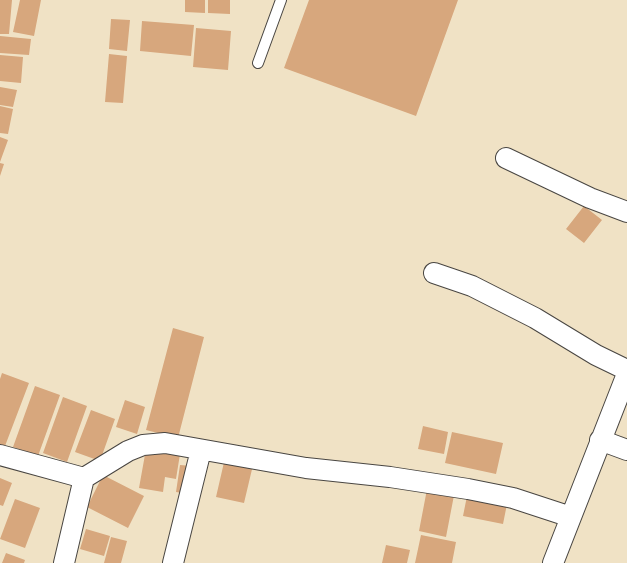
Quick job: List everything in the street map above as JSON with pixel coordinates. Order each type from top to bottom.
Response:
[{"type":"street","points":[[506,158],[590,198],[627,212]]},
{"type":"street","points":[[434,273],[472,286],[535,318],[596,355],[627,370]]},
{"type":"street","points":[[553,563],[627,374]]},
{"type":"street","points":[[600,440],[627,450]]},
{"type":"street","points":[[64,563],[84,478],[128,451],[143,445],[164,444],[306,468],[390,477],[468,489],[513,498],[572,517]]},
{"type":"street","points":[[173,563],[201,450]]},
{"type":"street","points":[[0,455],[84,478]]},
{"type":"lane","points":[[258,63],[281,0]]},
{"type":"building","points":[[0,0],[12,0],[9,34],[0,34]]},
{"type":"building","points":[[20,0],[41,0],[34,36],[13,32]]},
{"type":"building","points":[[185,0],[205,0],[205,13],[185,12]]},
{"type":"building","points":[[208,0],[230,0],[230,14],[208,13]]},
{"type":"building","points":[[309,0],[458,0],[416,116],[284,68]]},
{"type":"building","points":[[111,19],[130,20],[127,51],[109,49]]},
{"type":"building","points":[[142,21],[194,25],[191,56],[140,51]]},
{"type":"building","points":[[196,28],[231,31],[228,70],[193,67]]},
{"type":"building","points":[[0,36],[31,39],[29,55],[0,53]]},
{"type":"building","points":[[109,54],[127,56],[123,103],[105,102]]},
{"type":"building","points":[[0,55],[23,57],[21,83],[0,81]]},
{"type":"building","points":[[0,87],[17,90],[13,107],[0,105]]},
{"type":"building","points":[[0,106],[13,109],[8,134],[0,133]]},
{"type":"building","points":[[0,137],[8,140],[0,162]]},
{"type":"building","points":[[0,163],[4,164],[0,176]]},
{"type":"building","points":[[584,206],[602,220],[584,243],[566,229]]},
{"type":"building","points":[[173,328],[204,337],[178,438],[146,430]]},
{"type":"building","points":[[2,373],[29,383],[5,446],[0,444],[0,379]]},
{"type":"building","points":[[35,386],[60,395],[38,456],[13,447]]},
{"type":"building","points":[[63,397],[87,406],[67,462],[43,453]]},
{"type":"building","points":[[125,400],[145,407],[137,434],[116,427]]},
{"type":"building","points":[[91,410],[115,419],[100,461],[75,452]]},
{"type":"building","points":[[423,426],[448,432],[444,454],[418,449]]},
{"type":"building","points":[[452,432],[503,443],[496,474],[445,463]]},
{"type":"building","points":[[146,449],[180,454],[176,479],[165,477],[163,492],[139,488]]},
{"type":"building","points":[[225,458],[253,465],[244,503],[216,497]]},
{"type":"building","points":[[180,465],[192,466],[188,494],[176,492]]},
{"type":"building","points":[[103,475],[144,496],[128,528],[87,507]]},
{"type":"building","points":[[0,478],[12,483],[3,506],[0,505]]},
{"type":"building","points":[[428,484],[455,490],[446,537],[419,531]]},
{"type":"building","points":[[467,496],[507,504],[503,524],[463,516]]},
{"type":"building","points":[[15,499],[40,508],[25,548],[0,539]]},
{"type":"building","points":[[86,529],[110,536],[104,556],[80,549]]},
{"type":"building","points":[[421,535],[456,542],[452,563],[415,563]]},
{"type":"building","points":[[111,537],[127,541],[121,563],[104,563]]},
{"type":"building","points":[[386,545],[410,550],[407,563],[382,563]]},
{"type":"building","points":[[6,553],[25,560],[24,563],[2,563]]}]
